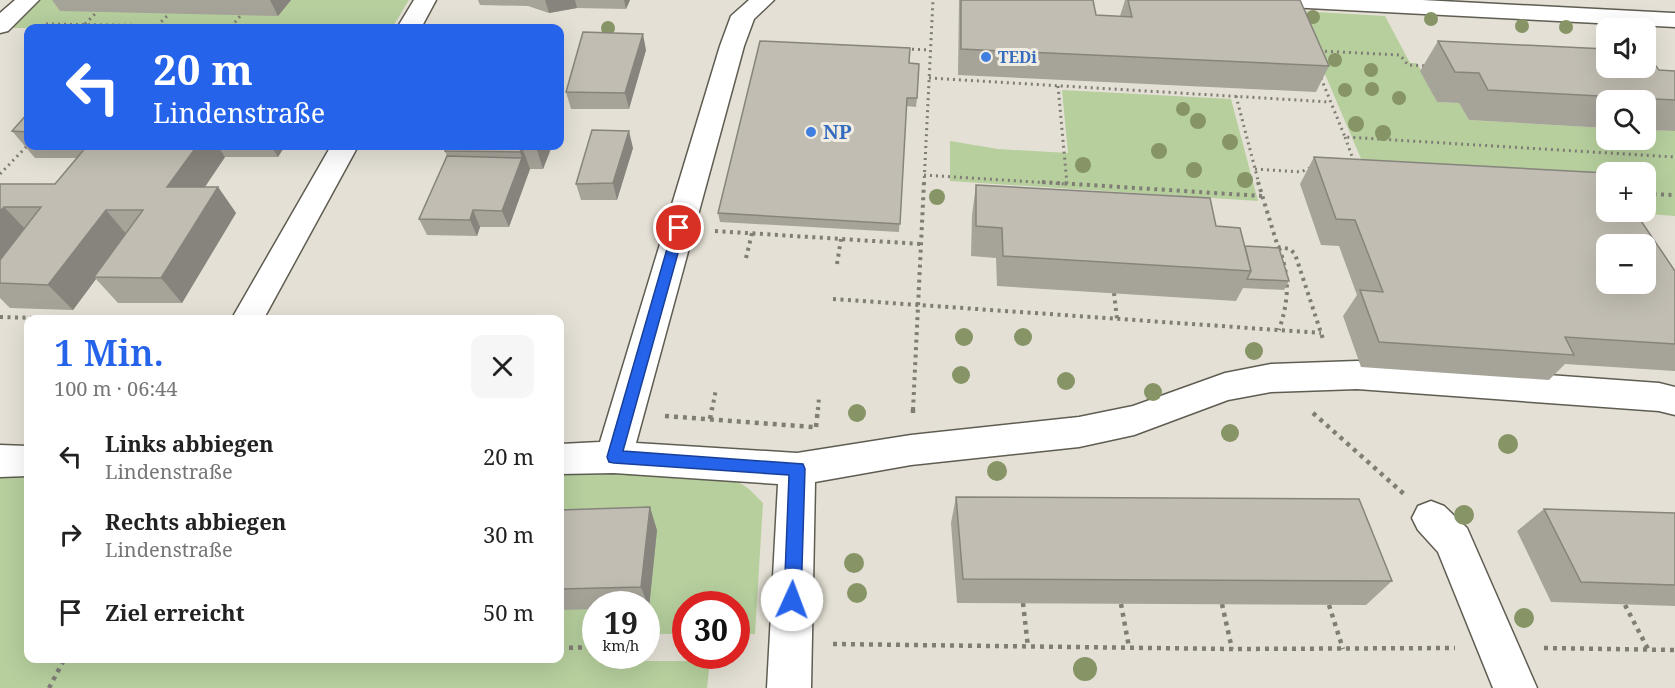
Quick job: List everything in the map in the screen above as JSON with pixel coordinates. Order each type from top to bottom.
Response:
[{"type":"street","points":[[2,25],[28,0]]},
{"type":"street","points":[[411,24],[425,0]]},
{"type":"street","points":[[614,457],[735,39],[744,15],[763,0]]},
{"type":"street","points":[[1289,0],[1674,21]]},
{"type":"street","points":[[1656,0],[1674,21]]},
{"type":"street","points":[[250,315],[342,150]]},
{"type":"street","points":[[564,459],[614,457],[797,469],[911,450],[1079,432],[1134,420],[1205,392],[1246,382],[1298,376],[1335,375],[1659,397],[1675,401]]},
{"type":"street","points":[[0,460],[24,461]]},
{"type":"street","points":[[789,688],[797,469]]},
{"type":"street","points":[[1431,518],[1453,541],[1515,688]]},
{"type":"path","points":[[911,450],[933,0]]},
{"type":"path","points":[[1289,0],[1310,50],[1400,56],[1408,65],[1435,67]]},
{"type":"path","points":[[85,24],[98,12]]},
{"type":"path","points":[[159,24],[169,14]]},
{"type":"path","points":[[234,24],[241,15]]},
{"type":"path","points":[[2,25],[24,25]]},
{"type":"path","points":[[896,48],[930,50]]},
{"type":"path","points":[[1318,71],[1358,170]]},
{"type":"path","points":[[929,78],[1330,102]]},
{"type":"path","points":[[1058,86],[1067,184]]},
{"type":"path","points":[[1236,96],[1262,196],[1286,266],[1290,289],[1286,310],[1278,330]]},
{"type":"path","points":[[1345,137],[1675,156]]},
{"type":"path","points":[[0,174],[24,149]]},
{"type":"path","points":[[1255,169],[1301,172],[1308,167],[1323,168]]},
{"type":"path","points":[[924,175],[1262,196]]},
{"type":"path","points":[[1656,194],[1675,195]]},
{"type":"path","points":[[679,228],[921,244]]},
{"type":"path","points":[[746,258],[752,233]]},
{"type":"path","points":[[837,264],[841,239]]},
{"type":"path","points":[[1278,247],[1288,248],[1295,254],[1335,375]]},
{"type":"path","points":[[1114,293],[1117,319]]},
{"type":"path","points":[[833,299],[1321,333]]},
{"type":"path","points":[[0,317],[24,318]]},
{"type":"path","points":[[710,419],[716,389]]},
{"type":"path","points":[[816,427],[819,397]]},
{"type":"path","points":[[626,414],[826,428]]},
{"type":"path","points":[[1313,414],[1431,518]]},
{"type":"path","points":[[1023,603],[1028,647]]},
{"type":"path","points":[[1121,604],[1129,647]]},
{"type":"path","points":[[1222,604],[1232,649]]},
{"type":"path","points":[[1329,605],[1343,649]]},
{"type":"path","points":[[1625,605],[1648,650]]},
{"type":"path","points":[[791,643],[1232,649],[1497,647],[1675,650]]},
{"type":"path","points":[[564,648],[582,647]]},
{"type":"path","points":[[49,688],[62,663]]},
{"type":"green space","points":[[36,0],[409,0],[394,24],[24,24],[24,28],[6,28]]},
{"type":"green space","points":[[1298,11],[1385,16],[1410,63],[1417,63],[1437,102],[1459,103],[1469,120],[1596,127],[1596,150],[1656,150],[1656,130],[1675,131],[1675,216],[1656,215],[1656,162],[1596,162],[1596,190],[1365,168]]},
{"type":"green space","points":[[1062,90],[1231,99],[1258,201],[950,181],[950,141],[998,149],[1068,153]]},
{"type":"green space","points":[[564,464],[734,479],[749,489],[763,503],[755,634],[750,634],[750,591],[672,591],[672,634],[660,634],[660,591],[582,591],[582,669],[660,669],[660,661],[672,661],[672,669],[709,669],[707,688],[0,688],[0,471],[24,471],[24,663],[564,663]]},
{"type":"building","points":[[961,0],[1093,0],[1096,15],[1132,17],[1128,0],[1300,0],[1329,66],[961,49]]},
{"type":"building","points":[[583,32],[643,34],[625,93],[566,92]]},
{"type":"building","points":[[760,41],[910,48],[909,63],[919,64],[917,98],[907,98],[900,224],[718,213]]},
{"type":"building","points":[[1438,41],[1596,49],[1596,78],[1656,78],[1656,66],[1659,70],[1675,71],[1675,100],[1656,99],[1656,90],[1596,90],[1596,96],[1488,90],[1479,73],[1455,72]]},
{"type":"building","points":[[24,118],[24,132],[12,131]]},
{"type":"building","points":[[592,130],[629,131],[613,183],[576,184]]},
{"type":"building","points":[[84,150],[194,150],[167,187],[218,187],[161,278],[94,277],[143,210],[106,210],[48,285],[0,283],[0,260],[41,207],[4,207],[0,211],[0,184],[55,184]]},
{"type":"building","points":[[445,150],[521,150],[520,152]]},
{"type":"building","points":[[447,156],[522,158],[502,211],[473,210],[470,220],[419,219]]},
{"type":"building","points":[[1314,157],[1596,172],[1596,222],[1642,222],[1650,234],[1596,234],[1596,294],[1656,294],[1656,243],[1675,271],[1675,344],[1565,337],[1574,355],[1379,342],[1360,290],[1383,292],[1355,220],[1336,219]]},
{"type":"building","points":[[976,185],[1210,198],[1216,226],[1240,228],[1251,271],[1003,256],[1002,228],[976,226]]},
{"type":"building","points":[[1245,246],[1279,248],[1289,281],[1247,279],[1251,271]]},
{"type":"building","points":[[956,497],[1359,499],[1392,581],[963,579]]},
{"type":"building","points":[[650,507],[641,587],[564,589],[564,510]]},
{"type":"building","points":[[1544,509],[1675,513],[1675,585],[1581,582]]},
{"type":"place","name":"TEDi","points":[[986,57]]},
{"type":"place","name":"NP","points":[[811,132]]},
{"type":"route","points":[[679,228],[614,457],[797,469],[792,600]]}]
